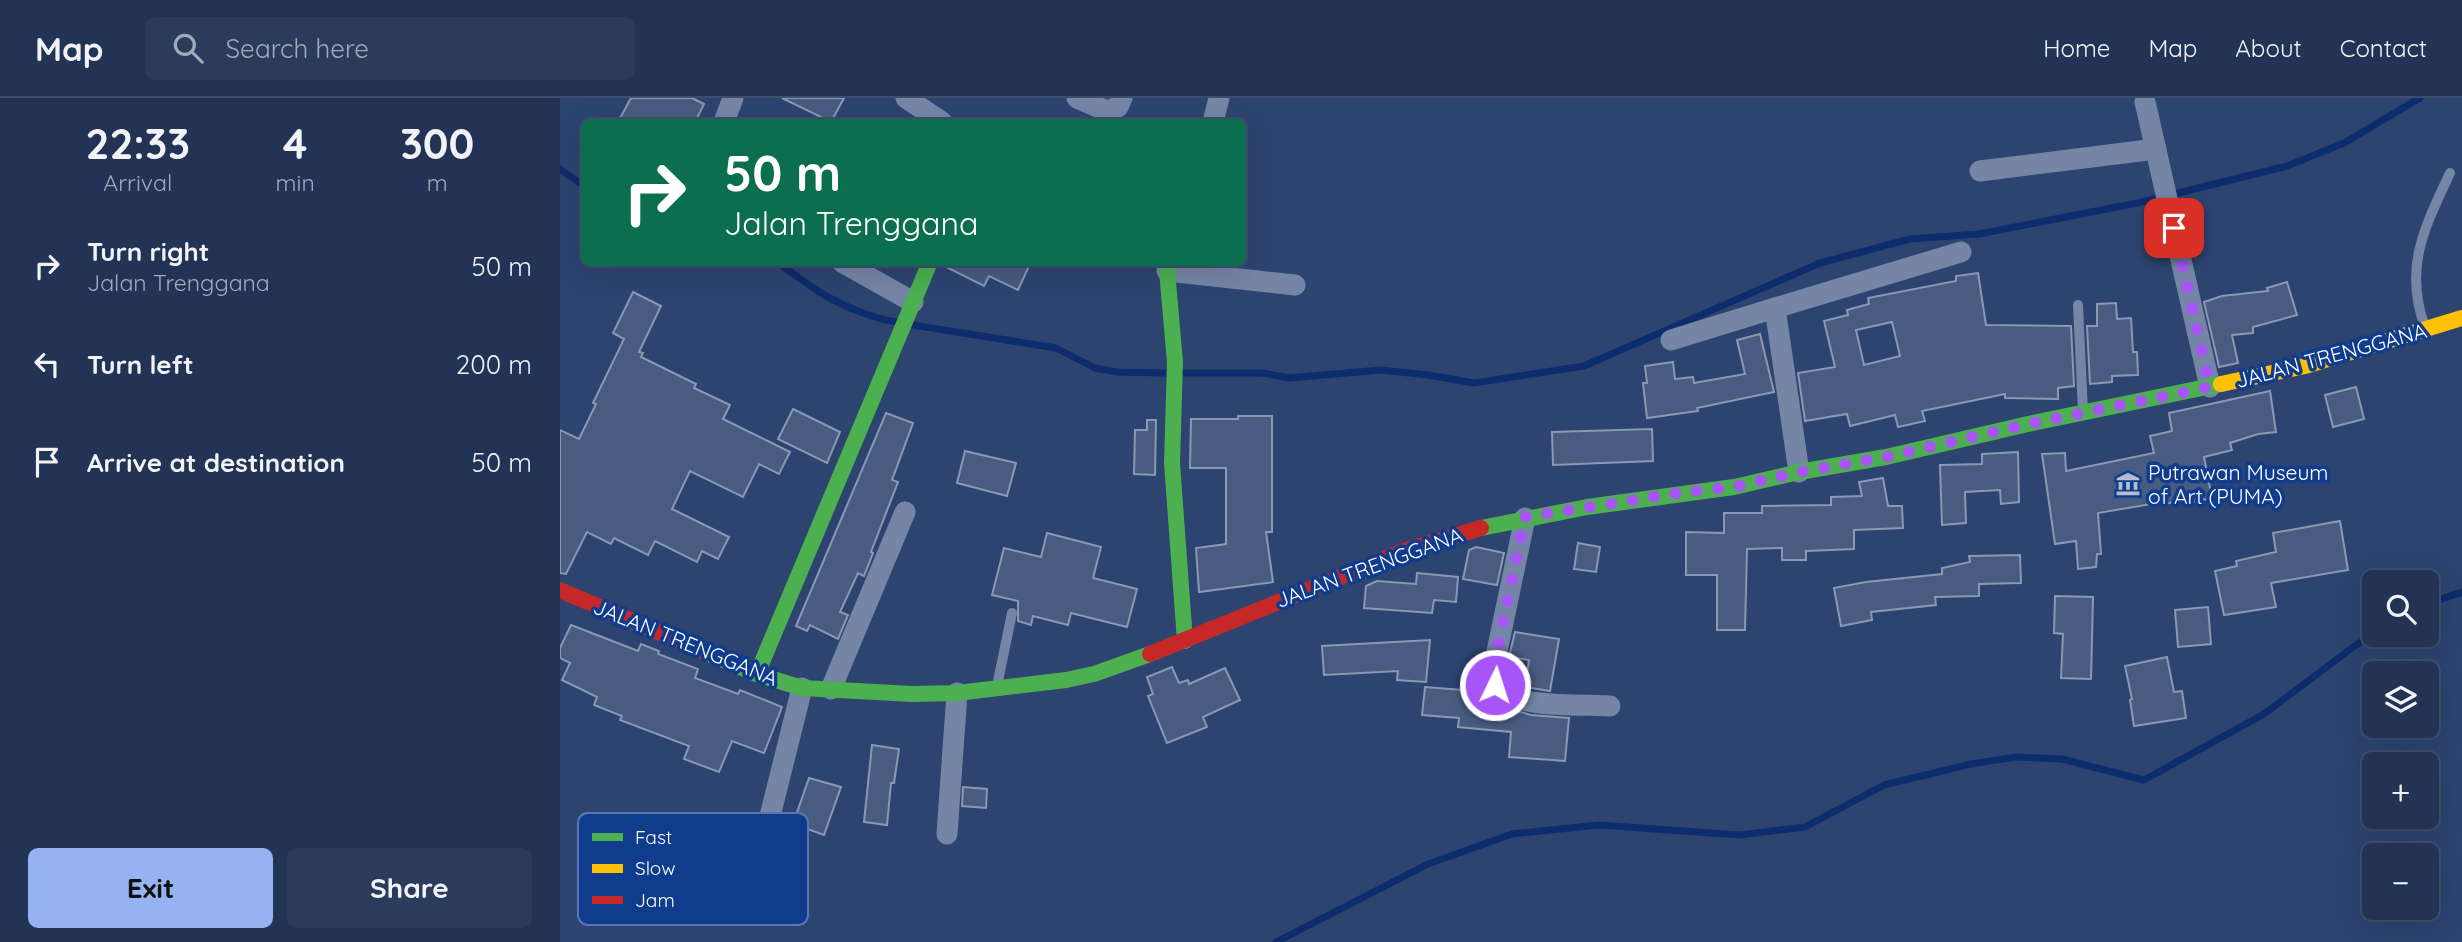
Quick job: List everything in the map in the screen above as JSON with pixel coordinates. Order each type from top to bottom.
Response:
[{"type":"main road","points":[[757,674],[928,266]]},
{"type":"main road","points":[[1168,267],[1175,362],[1172,463],[1185,640]]},
{"type":"main road","name":"JALAN TRENGGANA","points":[[560,590],[757,674],[802,688],[912,694],[957,693],[1066,680],[1094,674],[1185,640],[1439,539],[1525,517],[1734,487],[1799,472],[1886,457],[2028,424],[2210,387],[2359,351],[2462,318]]},
{"type":"street","points":[[725,119],[733,98]]},
{"type":"street","points":[[906,98],[938,119]]},
{"type":"street","points":[[1077,98],[1107,111],[1118,107],[1122,98]]},
{"type":"street","points":[[1214,119],[1219,98]]},
{"type":"street","points":[[2145,102],[2210,387]]},
{"type":"street","points":[[1980,171],[2156,149]]},
{"type":"street","points":[[1671,340],[1961,252]]},
{"type":"street","points":[[849,266],[913,302]]},
{"type":"street","points":[[1168,267],[1295,285]]},
{"type":"street","points":[[1775,308],[1799,472]]},
{"type":"street","points":[[831,689],[905,512]]},
{"type":"street","points":[[1525,517],[1492,675],[1495,685],[1505,694],[1522,701],[1610,705]]},
{"type":"street","points":[[771,813],[802,688]]},
{"type":"street","points":[[947,834],[957,693]]},
{"type":"lane","points":[[2426,329],[2415,285],[2418,256],[2428,220],[2450,173]]},
{"type":"lane","points":[[2078,304],[2083,414]]},
{"type":"lane","points":[[996,689],[1012,613]]},
{"type":"building","points":[[631,98],[692,98],[704,104],[696,119],[620,119]]},
{"type":"building","points":[[782,98],[844,98],[833,119],[825,119]]},
{"type":"building","points":[[1029,266],[1018,290],[989,276],[984,286],[946,267]]},
{"type":"building","points":[[1978,273],[1986,325],[2071,326],[2074,386],[2058,388],[2058,399],[2005,398],[2005,394],[1922,411],[1925,421],[1898,427],[1895,415],[1850,426],[1847,414],[1805,421],[1798,373],[1835,367],[1824,321],[1848,315],[1847,310],[1869,304],[1868,298],[1956,281],[1956,276]],"holes":[[[1892,322],[1900,356],[1864,365],[1856,330]]]},
{"type":"building","points":[[2287,282],[2297,315],[2253,327],[2253,333],[2232,335],[2238,363],[2219,367],[2204,302],[2222,296],[2268,291],[2267,288]]},
{"type":"building","points":[[633,292],[661,306],[639,352],[643,353],[641,357],[696,384],[694,388],[730,405],[723,419],[790,452],[779,474],[759,464],[743,497],[690,471],[672,509],[729,537],[718,559],[702,551],[697,562],[655,541],[648,555],[614,538],[611,544],[587,532],[566,574],[560,573],[560,430],[579,439],[624,339],[613,333]]},
{"type":"building","points":[[2116,303],[2117,319],[2131,318],[2133,352],[2137,352],[2138,375],[2112,376],[2112,382],[2090,384],[2087,326],[2097,326],[2097,304]]},
{"type":"building","points":[[1760,334],[1774,392],[1697,408],[1698,411],[1647,418],[1643,383],[1647,383],[1645,366],[1673,362],[1675,379],[1693,377],[1694,383],[1745,374],[1737,340]]},
{"type":"building","points":[[2356,387],[2364,419],[2333,427],[2325,395]]},
{"type":"building","points":[[2270,391],[2276,432],[2258,434],[2230,443],[2232,450],[2204,457],[2212,498],[2184,504],[2184,500],[2163,502],[2098,513],[2101,554],[2097,554],[2096,567],[2078,569],[2076,541],[2055,544],[2042,454],[2065,453],[2066,471],[2154,453],[2150,436],[2172,431],[2169,413]]},
{"type":"building","points":[[793,409],[840,432],[827,463],[778,439]]},
{"type":"building","points":[[886,413],[913,423],[892,480],[898,482],[871,552],[873,553],[864,576],[858,573],[840,612],[848,615],[838,639],[810,625],[807,631],[796,626]]},
{"type":"building","points":[[1238,416],[1272,416],[1272,532],[1266,532],[1273,582],[1199,592],[1196,548],[1226,544],[1226,468],[1190,468],[1191,419],[1238,419]]},
{"type":"building","points":[[1147,420],[1156,420],[1155,475],[1134,474],[1135,430],[1147,430]]},
{"type":"building","points":[[1652,429],[1653,461],[1553,465],[1552,432]]},
{"type":"building","points":[[965,451],[1016,463],[1007,496],[957,483]]},
{"type":"building","points":[[2018,452],[2019,502],[2001,504],[2000,490],[1965,492],[1966,523],[1942,525],[1940,465],[1982,464],[1982,454]]},
{"type":"building","points":[[1883,478],[1888,506],[1902,506],[1903,528],[1854,530],[1854,549],[1806,551],[1806,560],[1782,560],[1782,548],[1747,549],[1745,630],[1717,630],[1717,575],[1686,575],[1686,532],[1724,533],[1724,513],[1762,513],[1762,506],[1831,505],[1831,497],[1862,496],[1859,482]]},
{"type":"building","points":[[2340,521],[2348,570],[2271,583],[2276,607],[2224,615],[2215,571],[2237,566],[2236,561],[2276,552],[2273,533]]},
{"type":"building","points":[[1047,533],[1101,547],[1093,578],[1137,589],[1127,627],[1071,613],[1068,625],[1033,616],[1031,625],[1018,621],[1018,601],[992,595],[1004,548],[1041,557]]},
{"type":"building","points":[[1578,543],[1600,547],[1596,572],[1574,569]]},
{"type":"building","points":[[1476,547],[1504,553],[1497,585],[1463,579],[1469,550]]},
{"type":"building","points":[[2020,555],[2021,583],[1979,584],[1979,596],[1935,597],[1936,605],[1871,612],[1872,620],[1841,626],[1834,588],[1942,574],[1942,568],[1970,562],[1969,556]]},
{"type":"building","points":[[1417,573],[1458,577],[1456,602],[1434,600],[1432,613],[1364,608],[1366,586],[1377,581],[1416,584]]},
{"type":"building","points":[[2055,596],[2093,597],[2091,679],[2061,678],[2063,634],[2054,633]]},
{"type":"building","points":[[2208,607],[2211,644],[2178,647],[2175,610]]},
{"type":"building","points":[[571,625],[638,651],[641,644],[659,651],[658,654],[698,669],[695,678],[738,694],[740,690],[782,707],[764,753],[732,741],[719,772],[684,759],[689,746],[620,720],[622,716],[594,705],[597,697],[562,680],[570,663],[560,658],[560,648]]},
{"type":"building","points":[[1515,632],[1559,639],[1550,691],[1525,687],[1529,660],[1509,657]]},
{"type":"building","points":[[1430,640],[1426,682],[1397,680],[1398,671],[1324,675],[1322,646]]},
{"type":"building","points":[[2167,657],[2174,692],[2182,691],[2186,718],[2134,726],[2125,666]]},
{"type":"building","points":[[1172,667],[1179,683],[1188,680],[1189,684],[1225,668],[1240,700],[1203,717],[1207,727],[1167,743],[1148,696],[1153,694],[1147,677]]},
{"type":"building","points":[[1464,686],[1482,687],[1483,705],[1503,707],[1531,715],[1569,718],[1565,761],[1509,757],[1511,732],[1458,727],[1459,718],[1422,715],[1425,687],[1463,690]]},
{"type":"building","points":[[872,745],[899,749],[894,783],[891,783],[887,825],[864,822]]},
{"type":"building","points":[[809,778],[841,787],[824,835],[808,829],[808,813],[797,813]]},
{"type":"building","points":[[963,787],[987,789],[986,808],[962,806]]},
{"type":"waterway","points":[[1182,373],[1263,373],[1289,378],[1380,370],[1474,383],[1584,366],[1820,263],[1910,239],[1979,234],[2142,202],[2287,166],[2344,143],[2420,98]]},
{"type":"waterway","points":[[560,169],[581,184]]},
{"type":"waterway","points":[[782,266],[842,304],[865,314],[897,322]]},
{"type":"waterway","points":[[913,325],[1056,348],[1095,368],[1116,372],[1167,373]]},
{"type":"waterway","points":[[2439,600],[2462,592]]},
{"type":"waterway","points":[[1276,942],[1428,864],[1512,834],[1599,825],[1739,835],[1805,827],[1884,785],[1971,764],[2016,757],[2062,759],[2144,780],[2264,714],[2362,642]]},
{"type":"traffic: fast","points":[[757,674],[928,266]]},
{"type":"traffic: fast","points":[[1168,266],[1175,362],[1172,463],[1185,641]]},
{"type":"traffic: fast","points":[[1481,528],[1587,507],[1734,487],[1799,472],[1886,457],[2221,384]]},
{"type":"traffic: fast","points":[[707,653],[757,674],[802,688],[912,694],[957,693],[1066,680],[1094,674],[1150,654]]},
{"type":"traffic: slow","points":[[2221,384],[2305,366],[2462,318]]},
{"type":"traffic: jam","points":[[1150,654],[1404,551],[1481,528]]},
{"type":"traffic: jam","points":[[560,590],[707,653]]},
{"type":"place","name":"Putrawan Museum of Art (PUMA)","points":[[2128,484]]},
{"type":"route","points":[[1495,685],[1492,675],[1525,517],[1734,487],[2210,387],[2174,228]]}]
